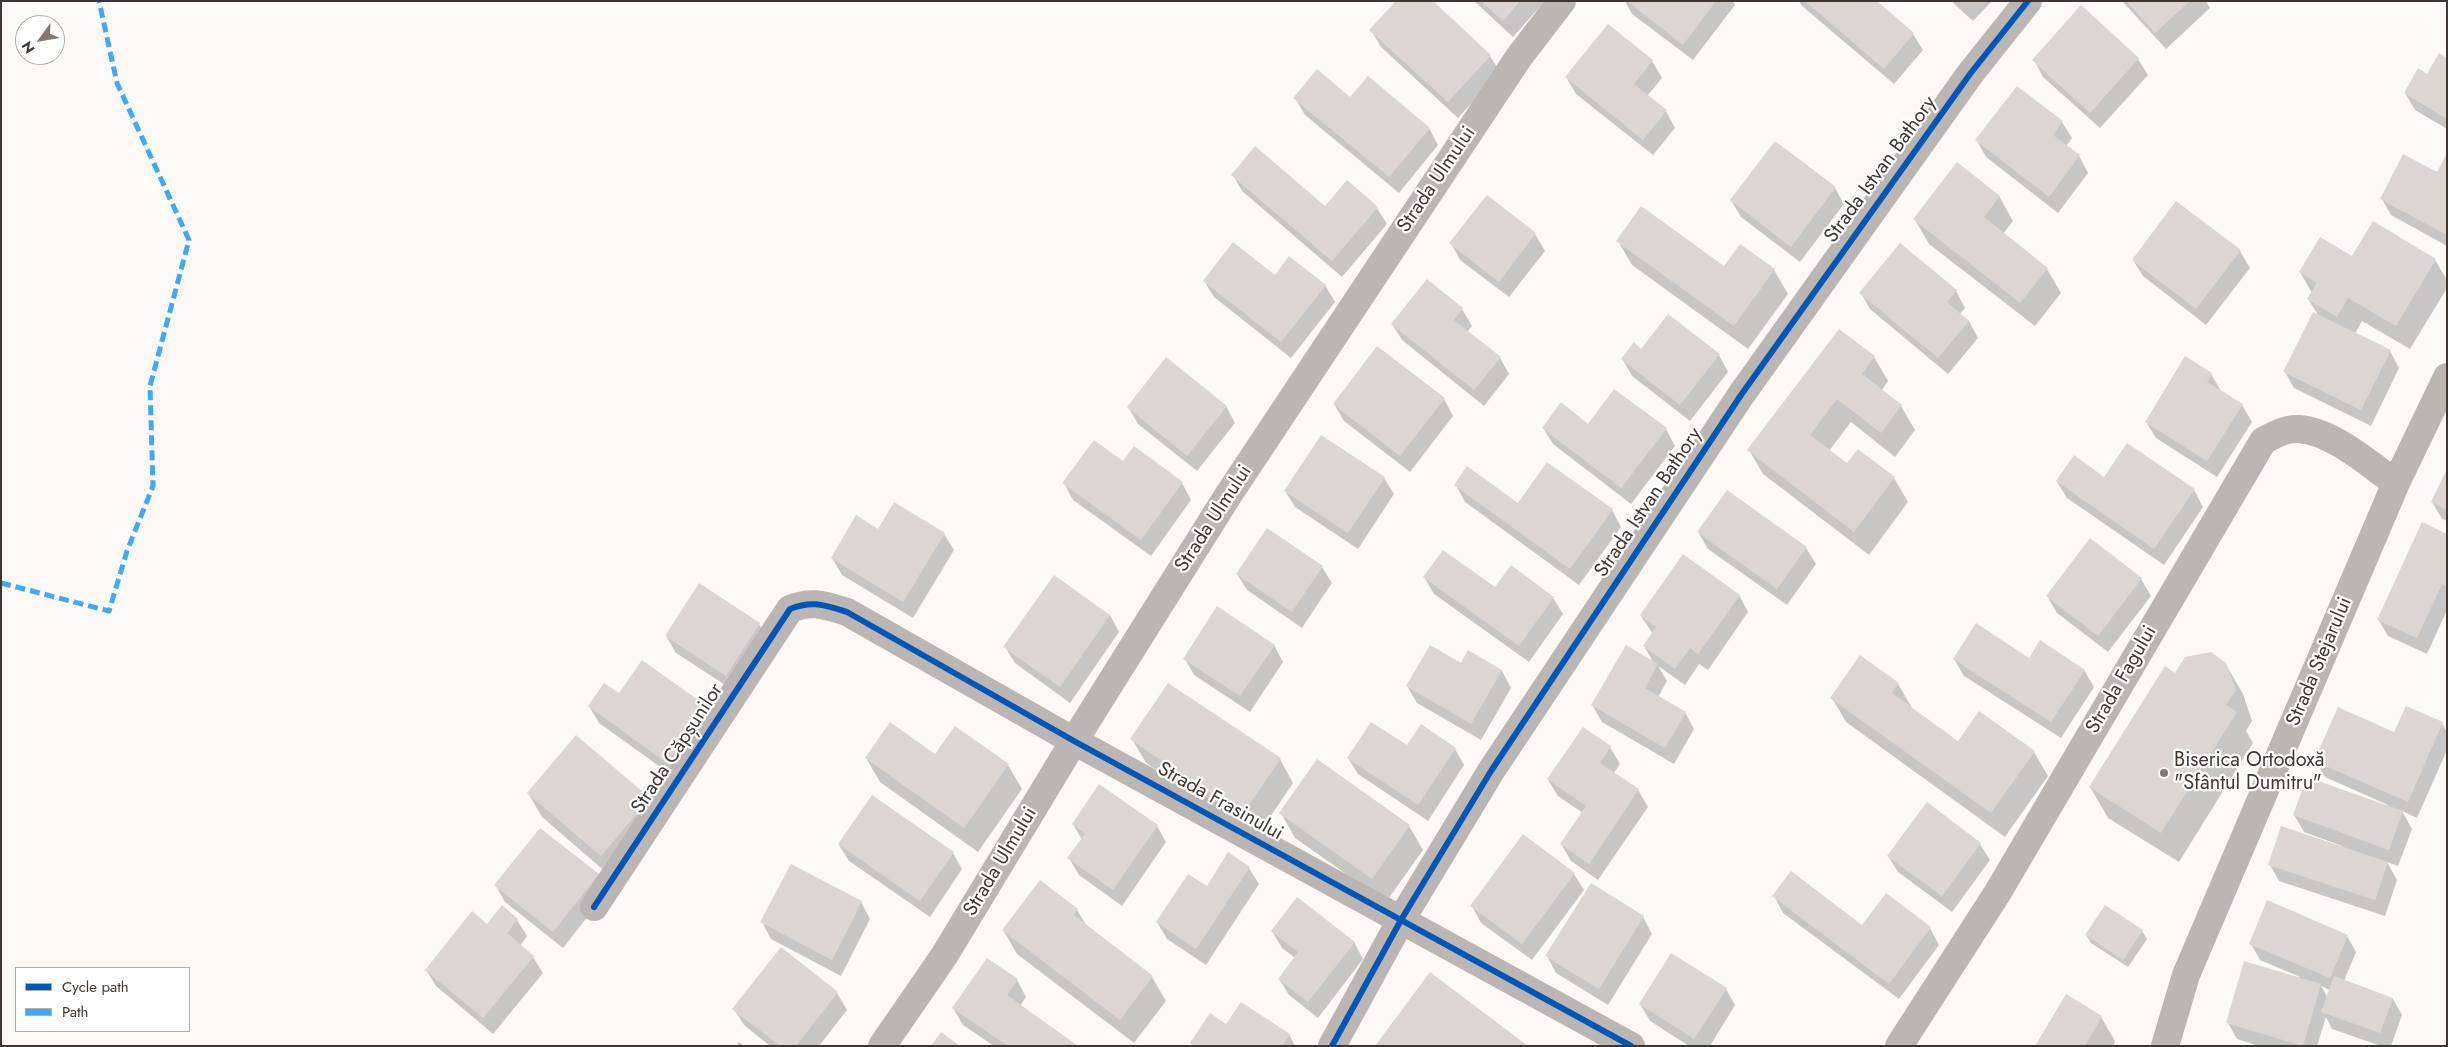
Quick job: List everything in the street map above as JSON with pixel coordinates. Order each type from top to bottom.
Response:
[{"type":"street","name":"Strada Ulmului","points":[[882,1046],[944,956],[1074,741],[1233,488],[1519,57],[1562,1]]},
{"type":"street","name":"Strada Istvan Bathory","points":[[1332,1046],[1401,920],[1491,770],[1740,395],[1970,74],[2028,1]]},
{"type":"street","name":"Strada Stejarului","points":[[2165,1046],[2186,975],[2396,484],[2447,378]]},
{"type":"street","name":"Strada Fagului","points":[[1899,1046],[1998,892],[2263,441],[2281,432],[2299,429],[2329,438],[2396,484]]},
{"type":"street","name":"Strada Frasinului","points":[[790,609],[805,603],[822,604],[847,612],[1074,741],[1631,1046]]},
{"type":"street","name":"Strada Căpșunilor","points":[[594,907],[790,609]]},
{"type":"building","points":[[1396,1],[1433,1],[1491,55],[1448,102],[1369,30]]},
{"type":"building","points":[[1481,1],[1520,1],[1503,21]]},
{"type":"building","points":[[1627,1],[1716,1],[1683,45]]},
{"type":"building","points":[[1805,1],[1877,1],[1914,33],[1884,69]]},
{"type":"building","points":[[2126,1],[2190,1],[2155,33]]},
{"type":"building","points":[[2081,5],[2139,58],[2090,113],[2032,60]]},
{"type":"building","points":[[1608,24],[1653,60],[1634,84],[1667,110],[1643,140],[1565,77]]},
{"type":"building","points":[[2439,53],[2447,58],[2447,119],[2404,93],[2418,68],[2427,74]]},
{"type":"building","points":[[1317,69],[1350,97],[1368,76],[1430,128],[1389,177],[1293,98]]},
{"type":"building","points":[[2017,86],[2063,121],[2053,135],[2080,155],[2049,197],[1975,140]]},
{"type":"building","points":[[1775,141],[1836,187],[1791,247],[1730,200]]},
{"type":"building","points":[[1255,146],[1325,206],[1347,180],[1378,207],[1332,261],[1231,175]]},
{"type":"building","points":[[2447,153],[2447,235],[2380,199],[2403,154],[2437,172]]},
{"type":"building","points":[[1957,162],[2000,196],[1984,217],[2048,268],[2020,303],[1913,219]]},
{"type":"building","points":[[1487,195],[1536,233],[1499,282],[1449,243]]},
{"type":"building","points":[[2176,201],[2241,250],[2196,309],[2132,260]]},
{"type":"building","points":[[1641,206],[1724,266],[1740,244],[1775,269],[1734,326],[1616,241]]},
{"type":"building","points":[[2373,221],[2436,259],[2396,326],[2348,298],[2337,317],[2307,299],[2317,283],[2299,272],[2320,237],[2352,256]]},
{"type":"building","points":[[1233,242],[1275,275],[1289,256],[1326,285],[1281,342],[1203,281]]},
{"type":"building","points":[[1900,243],[1957,290],[1947,302],[1969,321],[1938,358],[1859,293]]},
{"type":"building","points":[[1427,279],[1463,308],[1454,320],[1501,357],[1474,390],[1391,324]]},
{"type":"building","points":[[2313,312],[2391,350],[2361,410],[2283,372]]},
{"type":"building","points":[[1668,314],[1720,354],[1680,405],[1621,359],[1634,342],[1641,349]]},
{"type":"building","points":[[1839,329],[1875,356],[1862,374],[1902,405],[1881,433],[1837,399],[1810,435],[1847,463],[1858,449],[1895,477],[1854,532],[1747,450]]},
{"type":"building","points":[[1377,346],[1445,398],[1400,456],[1333,404]]},
{"type":"building","points":[[2185,356],[2212,373],[2207,382],[2243,404],[2207,461],[2145,422]]},
{"type":"building","points":[[1166,357],[1227,406],[1187,456],[1127,407]]},
{"type":"building","points":[[1614,389],[1667,428],[1621,488],[1542,428],[1561,402],[1588,424]]},
{"type":"building","points":[[1321,435],[1385,477],[1348,533],[1284,491]]},
{"type":"building","points":[[1094,440],[1123,461],[1134,446],[1183,482],[1141,540],[1062,483]]},
{"type":"building","points":[[2127,443],[2195,489],[2154,549],[2056,481],[2074,455],[2104,477]]},
{"type":"building","points":[[1547,462],[1613,509],[1570,569],[1454,485],[1467,466],[1518,503]]},
{"type":"building","points":[[2447,469],[2447,510],[2431,502]]},
{"type":"building","points":[[1727,490],[1807,547],[1777,589],[1697,532]]},
{"type":"building","points":[[894,502],[945,533],[903,602],[831,558],[856,515],[878,529]]},
{"type":"building","points":[[2422,522],[2447,534],[2447,586],[2442,584],[2417,638],[2377,620]]},
{"type":"building","points":[[1267,528],[1323,566],[1292,612],[1236,574]]},
{"type":"building","points":[[2090,538],[2142,578],[2098,636],[2046,596]]},
{"type":"building","points":[[1443,550],[1495,587],[1511,565],[1554,597],[1519,646],[1423,577]]},
{"type":"building","points":[[1683,554],[1740,595],[1698,654],[1690,648],[1675,669],[1643,646],[1656,627],[1640,615]]},
{"type":"building","points":[[1054,575],[1110,615],[1060,687],[1003,647]]},
{"type":"building","points":[[699,583],[760,623],[726,676],[665,636]]},
{"type":"building","points":[[1217,606],[1275,645],[1240,696],[1183,659]]},
{"type":"building","points":[[1976,623],[2029,658],[2040,640],[2085,670],[2051,722],[1953,659]]},
{"type":"building","points":[[1430,645],[1461,663],[1468,650],[1502,670],[1471,724],[1406,686]]},
{"type":"building","points":[[1626,645],[1658,664],[1645,688],[1686,712],[1665,748],[1591,705]]},
{"type":"building","points":[[2211,652],[2226,663],[2236,690],[2226,705],[2237,712],[2161,833],[2089,787],[2165,666],[2175,673],[2185,657]]},
{"type":"building","points":[[1860,655],[1899,683],[1892,693],[1958,741],[1979,711],[2035,751],[1991,813],[1830,698]]},
{"type":"building","points":[[642,660],[708,707],[667,763],[588,706],[604,683],[619,693]]},
{"type":"building","points":[[1168,683],[1281,758],[1242,815],[1130,739]]},
{"type":"building","points":[[2406,706],[2443,722],[2408,802],[2314,761],[2338,707],[2394,732]]},
{"type":"building","points":[[890,722],[935,754],[955,726],[1009,764],[964,828],[865,758]]},
{"type":"building","points":[[1371,722],[1407,745],[1421,724],[1456,748],[1418,805],[1347,758]]},
{"type":"building","points":[[1583,727],[1611,746],[1600,763],[1639,789],[1589,864],[1560,844],[1586,806],[1547,779]]},
{"type":"building","points":[[576,735],[650,798],[601,856],[527,793]]},
{"type":"building","points":[[1317,759],[1410,825],[1372,879],[1279,813]]},
{"type":"building","points":[[2307,777],[2403,811],[2389,850],[2293,815]]},
{"type":"building","points":[[1099,784],[1158,825],[1113,890],[1067,858],[1085,834],[1072,824]]},
{"type":"building","points":[[872,795],[954,852],[920,901],[838,844]]},
{"type":"building","points":[[1927,802],[1981,843],[1942,896],[1887,856]]},
{"type":"building","points":[[2281,826],[2388,862],[2375,900],[2268,865]]},
{"type":"building","points":[[540,828],[599,874],[553,932],[494,885]]},
{"type":"building","points":[[1523,834],[1575,873],[1522,944],[1470,906]]},
{"type":"building","points":[[1228,852],[1250,867],[1196,949],[1156,922],[1188,874],[1207,886]]},
{"type":"building","points":[[791,864],[862,901],[832,960],[760,922]]},
{"type":"building","points":[[1791,871],[1862,925],[1886,893],[1931,927],[1889,984],[1772,896]]},
{"type":"building","points":[[1040,880],[1078,909],[1074,915],[1153,976],[1120,1020],[1002,930]]},
{"type":"building","points":[[1591,883],[1644,916],[1599,989],[1545,956]]},
{"type":"building","points":[[1297,897],[1355,942],[1308,1002],[1278,979],[1298,952],[1271,931]]},
{"type":"building","points":[[2267,900],[2348,935],[2330,978],[2249,944]]},
{"type":"building","points":[[502,905],[518,919],[507,933],[534,956],[483,1018],[425,970],[472,911],[487,924]]},
{"type":"building","points":[[2105,905],[2143,930],[2123,960],[2085,935]]},
{"type":"building","points":[[781,947],[838,992],[796,1046],[780,1046],[732,1009]]},
{"type":"building","points":[[1671,953],[1727,988],[1694,1039],[1639,1004]]},
{"type":"building","points":[[987,958],[1018,979],[1007,995],[1078,1046],[1008,1046],[952,1008]]},
{"type":"building","points":[[2244,961],[2321,984],[2303,1046],[2226,1023]]},
{"type":"building","points":[[1430,972],[1528,1046],[1375,1046]]},
{"type":"building","points":[[2334,976],[2393,998],[2380,1033],[2321,1012]]},
{"type":"building","points":[[2066,994],[2102,1016],[2085,1046],[2035,1046]]},
{"type":"building","points":[[1241,1002],[1290,1034],[1282,1046],[1194,1046],[1190,1043],[1210,1013],[1226,1024]]},
{"type":"building","points":[[941,1032],[960,1046],[931,1046]]},
{"type":"marked path","points":[[1,583],[109,611],[127,551],[153,486],[150,386],[189,240],[117,83],[99,1]]},
{"type":"cycle path","points":[[1332,1046],[1401,920],[1491,771],[1741,395],[1970,74],[2028,1]]},
{"type":"cycle path","points":[[594,907],[790,609],[798,606],[818,604],[847,612],[1074,741],[1631,1046]]},
{"type":"place","name":"Biserica Ortodoxă \"Sfântul Dumitru\"","points":[[2164,773]]}]
